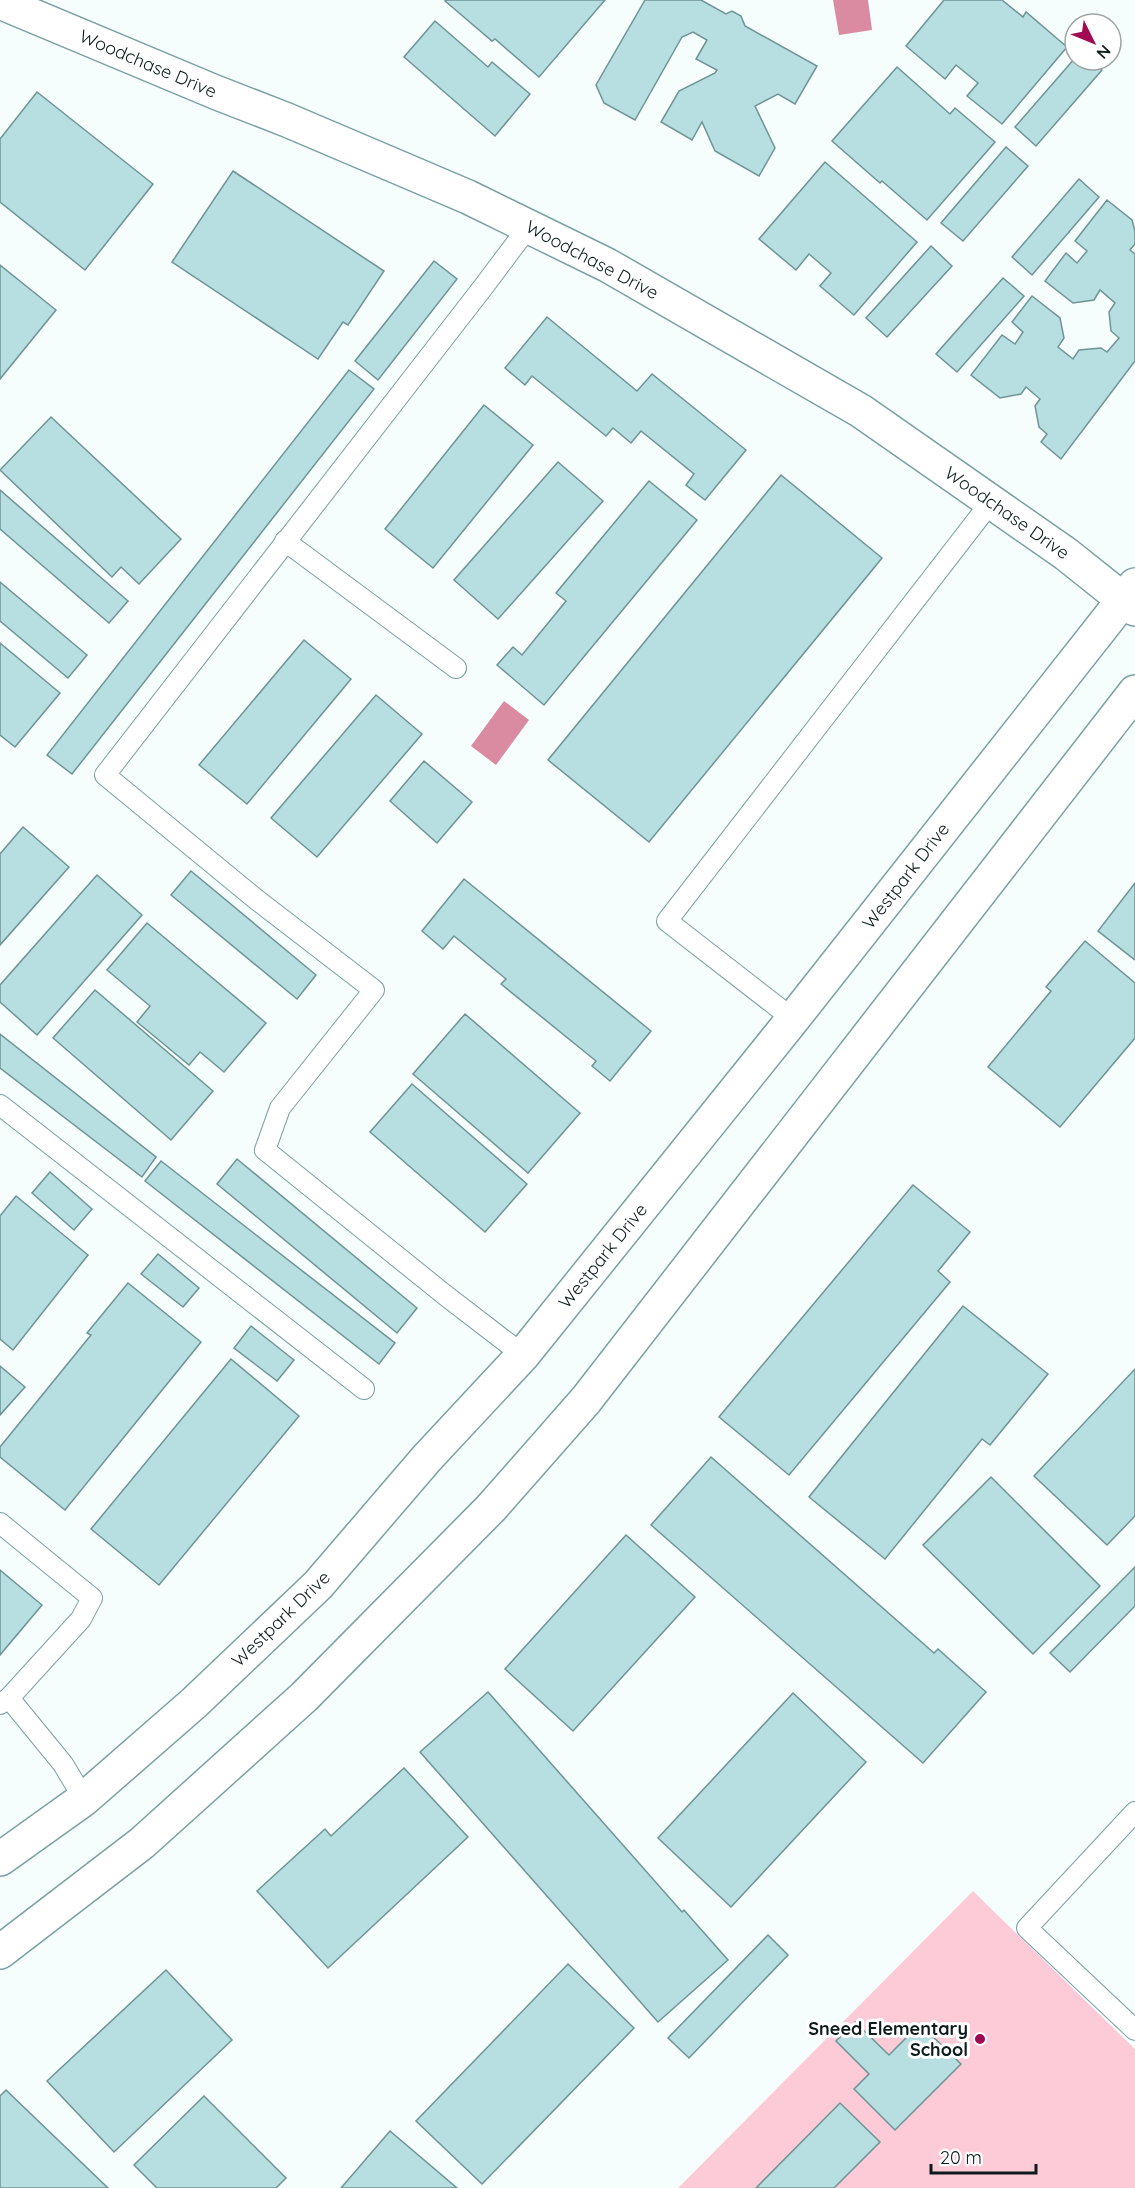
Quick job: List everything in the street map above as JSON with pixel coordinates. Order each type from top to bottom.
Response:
[{"type":"main road","name":"Woodchase Drive","points":[[0,2],[468,197],[606,266],[861,411],[1131,598]]},
{"type":"main road","name":"Westpark Drive","points":[[0,1859],[84,1799],[194,1703],[318,1585],[427,1458],[523,1355],[1131,598]]},
{"type":"main road","points":[[0,1952],[142,1843],[304,1697],[491,1508],[586,1400],[1135,692]]},
{"type":"lane","points":[[523,1355],[453,1302],[266,1150],[280,1108],[374,990],[257,900],[105,775],[528,226]]},
{"type":"lane","points":[[793,1019],[667,921],[991,502]]},
{"type":"lane","points":[[285,541],[456,668]]},
{"type":"lane","points":[[0,1105],[364,1389]]},
{"type":"lane","points":[[0,1523],[92,1598],[81,1619],[5,1701],[63,1764],[84,1799]]},
{"type":"lane","points":[[1135,1812],[1027,1928],[1135,2030]]},
{"type":"shaded area","points":[[833,0],[868,0],[872,30],[839,35]]},
{"type":"shaded area","points":[[504,701],[529,720],[496,765],[471,746]]},
{"type":"shaded area","name":"Sneed Elementary School","points":[[973,1891],[1135,2049],[1135,2188],[678,2188]]},
{"type":"building","points":[[605,0],[539,77],[495,39],[492,41],[445,1]]},
{"type":"building","points":[[645,0],[701,0],[726,14],[732,11],[741,16],[745,26],[817,66],[795,104],[778,94],[755,106],[775,148],[759,176],[715,151],[702,122],[692,140],[661,122],[679,91],[717,70],[696,59],[707,40],[693,32],[682,37],[635,120],[604,103],[596,85]]},
{"type":"building","points":[[944,0],[1002,0],[1023,17],[1026,12],[1063,44],[1063,52],[1002,124],[967,96],[978,83],[956,65],[945,79],[906,46]]},
{"type":"building","points":[[435,21],[488,67],[492,62],[530,94],[495,136],[404,57]]},
{"type":"building","points":[[897,67],[950,114],[955,108],[995,142],[927,220],[832,141]]},
{"type":"building","points":[[1063,72],[1100,72],[1036,146],[1015,127]]},
{"type":"building","points":[[37,92],[153,184],[85,270],[0,202],[0,139]]},
{"type":"building","points":[[1006,147],[1028,166],[963,241],[941,223]]},
{"type":"building","points":[[825,162],[917,242],[854,315],[820,286],[831,273],[809,254],[796,270],[759,239]]},
{"type":"building","points":[[233,171],[384,271],[348,325],[343,322],[318,359],[172,262]]},
{"type":"building","points":[[1079,179],[1099,197],[1032,275],[1012,257]]},
{"type":"building","points":[[1107,200],[1132,220],[1135,231],[1135,244],[1130,250],[1135,254],[1135,361],[1061,459],[1041,442],[1047,434],[1039,427],[1035,406],[1040,399],[1026,387],[1021,394],[1000,398],[971,375],[1002,335],[1015,344],[1023,332],[1012,322],[1032,296],[1060,318],[1064,338],[1058,347],[1073,359],[1079,350],[1101,348],[1107,352],[1119,338],[1111,331],[1109,312],[1115,303],[1100,290],[1094,300],[1073,303],[1045,281],[1066,253],[1077,263],[1087,251],[1075,241]]},
{"type":"building","points":[[931,246],[952,266],[887,337],[866,318]]},
{"type":"building","points":[[434,261],[457,279],[378,380],[355,361]]},
{"type":"building","points":[[0,265],[56,310],[0,379]]},
{"type":"building","points":[[1003,278],[1024,296],[957,372],[936,354]]},
{"type":"building","points":[[547,317],[637,391],[652,374],[746,450],[705,500],[686,485],[694,474],[641,431],[631,443],[613,428],[606,436],[532,376],[525,385],[505,368]]},
{"type":"building","points":[[349,370],[374,389],[72,774],[47,755]]},
{"type":"building","points":[[484,405],[533,445],[433,568],[385,529]]},
{"type":"building","points":[[51,417],[181,539],[139,584],[121,567],[112,577],[0,470]]},
{"type":"building","points":[[558,462],[603,501],[498,619],[454,580]]},
{"type":"building","points":[[781,475],[882,558],[649,842],[548,760]]},
{"type":"building","points":[[649,481],[697,520],[544,705],[497,665],[513,647],[522,655],[566,601],[556,593]]},
{"type":"building","points":[[0,490],[128,601],[109,623],[0,529]]},
{"type":"building","points":[[0,582],[87,655],[68,678],[0,621]]},
{"type":"building","points":[[304,640],[351,679],[247,804],[199,765]]},
{"type":"building","points":[[0,643],[60,693],[15,747],[0,735]]},
{"type":"building","points":[[376,695],[422,734],[317,857],[271,818]]},
{"type":"building","points":[[424,761],[472,802],[437,843],[390,801]]},
{"type":"building","points":[[23,827],[69,867],[0,945],[0,854]]},
{"type":"building","points":[[191,871],[316,975],[297,999],[171,895]]},
{"type":"building","points":[[97,875],[142,915],[37,1035],[0,1002],[0,985]]},
{"type":"building","points":[[464,879],[651,1031],[610,1081],[592,1066],[596,1061],[501,984],[506,979],[454,936],[443,949],[422,931]]},
{"type":"building","points":[[1135,883],[1135,960],[1098,931]]},
{"type":"building","points":[[147,923],[266,1023],[224,1072],[200,1052],[189,1065],[137,1022],[150,1006],[107,970]]},
{"type":"building","points":[[1085,941],[1135,983],[1135,1038],[1060,1127],[988,1067],[1051,991],[1046,987]]},
{"type":"building","points":[[95,990],[213,1091],[171,1140],[53,1038]]},
{"type":"building","points":[[465,1014],[580,1113],[528,1173],[413,1074]]},
{"type":"building","points":[[0,1034],[156,1157],[142,1177],[0,1068]]},
{"type":"building","points":[[412,1084],[527,1184],[485,1232],[370,1132]]},
{"type":"building","points":[[237,1159],[417,1308],[397,1333],[217,1184]]},
{"type":"building","points":[[161,1161],[395,1343],[379,1364],[145,1181]]},
{"type":"building","points":[[50,1172],[92,1209],[74,1230],[32,1193]]},
{"type":"building","points":[[913,1185],[970,1232],[938,1271],[950,1282],[789,1475],[719,1417]]},
{"type":"building","points":[[16,1196],[88,1255],[13,1350],[0,1339],[0,1216]]},
{"type":"building","points":[[158,1254],[199,1288],[183,1307],[141,1274]]},
{"type":"building","points":[[128,1283],[201,1342],[65,1510],[0,1457],[0,1447],[91,1335],[87,1333]]},
{"type":"building","points":[[963,1306],[1048,1374],[990,1445],[982,1439],[885,1559],[809,1497]]},
{"type":"building","points":[[251,1326],[294,1360],[277,1381],[234,1348]]},
{"type":"building","points":[[231,1359],[299,1416],[159,1585],[91,1529]]},
{"type":"building","points":[[0,1366],[25,1387],[0,1415]]},
{"type":"building","points":[[1135,1369],[1135,1516],[1107,1545],[1034,1476]]},
{"type":"building","points":[[711,1457],[934,1653],[938,1649],[986,1692],[923,1763],[651,1525]]},
{"type":"building","points":[[991,1477],[1100,1586],[1033,1654],[923,1545]]},
{"type":"building","points":[[626,1535],[695,1597],[573,1731],[505,1669]]},
{"type":"building","points":[[1135,1567],[1135,1606],[1070,1672],[1050,1653]]},
{"type":"building","points":[[0,1570],[42,1605],[0,1655]]},
{"type":"building","points":[[488,1692],[682,1912],[684,1910],[728,1960],[658,2022],[420,1752]]},
{"type":"building","points":[[793,1693],[866,1762],[731,1907],[658,1838]]},
{"type":"building","points":[[404,1768],[468,1837],[328,1968],[257,1891],[325,1829],[331,1836]]},
{"type":"building","points":[[768,1935],[788,1955],[689,2058],[668,2038]]},
{"type":"building","points":[[568,1964],[634,2028],[482,2184],[416,2121]]},
{"type":"building","points":[[166,1970],[232,2040],[114,2152],[47,2081]]},
{"type":"building","points":[[855,2022],[889,2055],[920,2024],[961,2064],[895,2130],[854,2089],[869,2074],[836,2041]]},
{"type":"building","points":[[6,2090],[108,2188],[0,2188],[0,2096]]},
{"type":"building","points":[[204,2096],[286,2178],[276,2188],[157,2188],[134,2165]]},
{"type":"building","points":[[840,2103],[880,2142],[834,2188],[756,2188]]},
{"type":"building","points":[[390,2131],[457,2188],[341,2188]]},
{"type":"place","name":"Sneed Elementary School","points":[[980,2039]]}]
